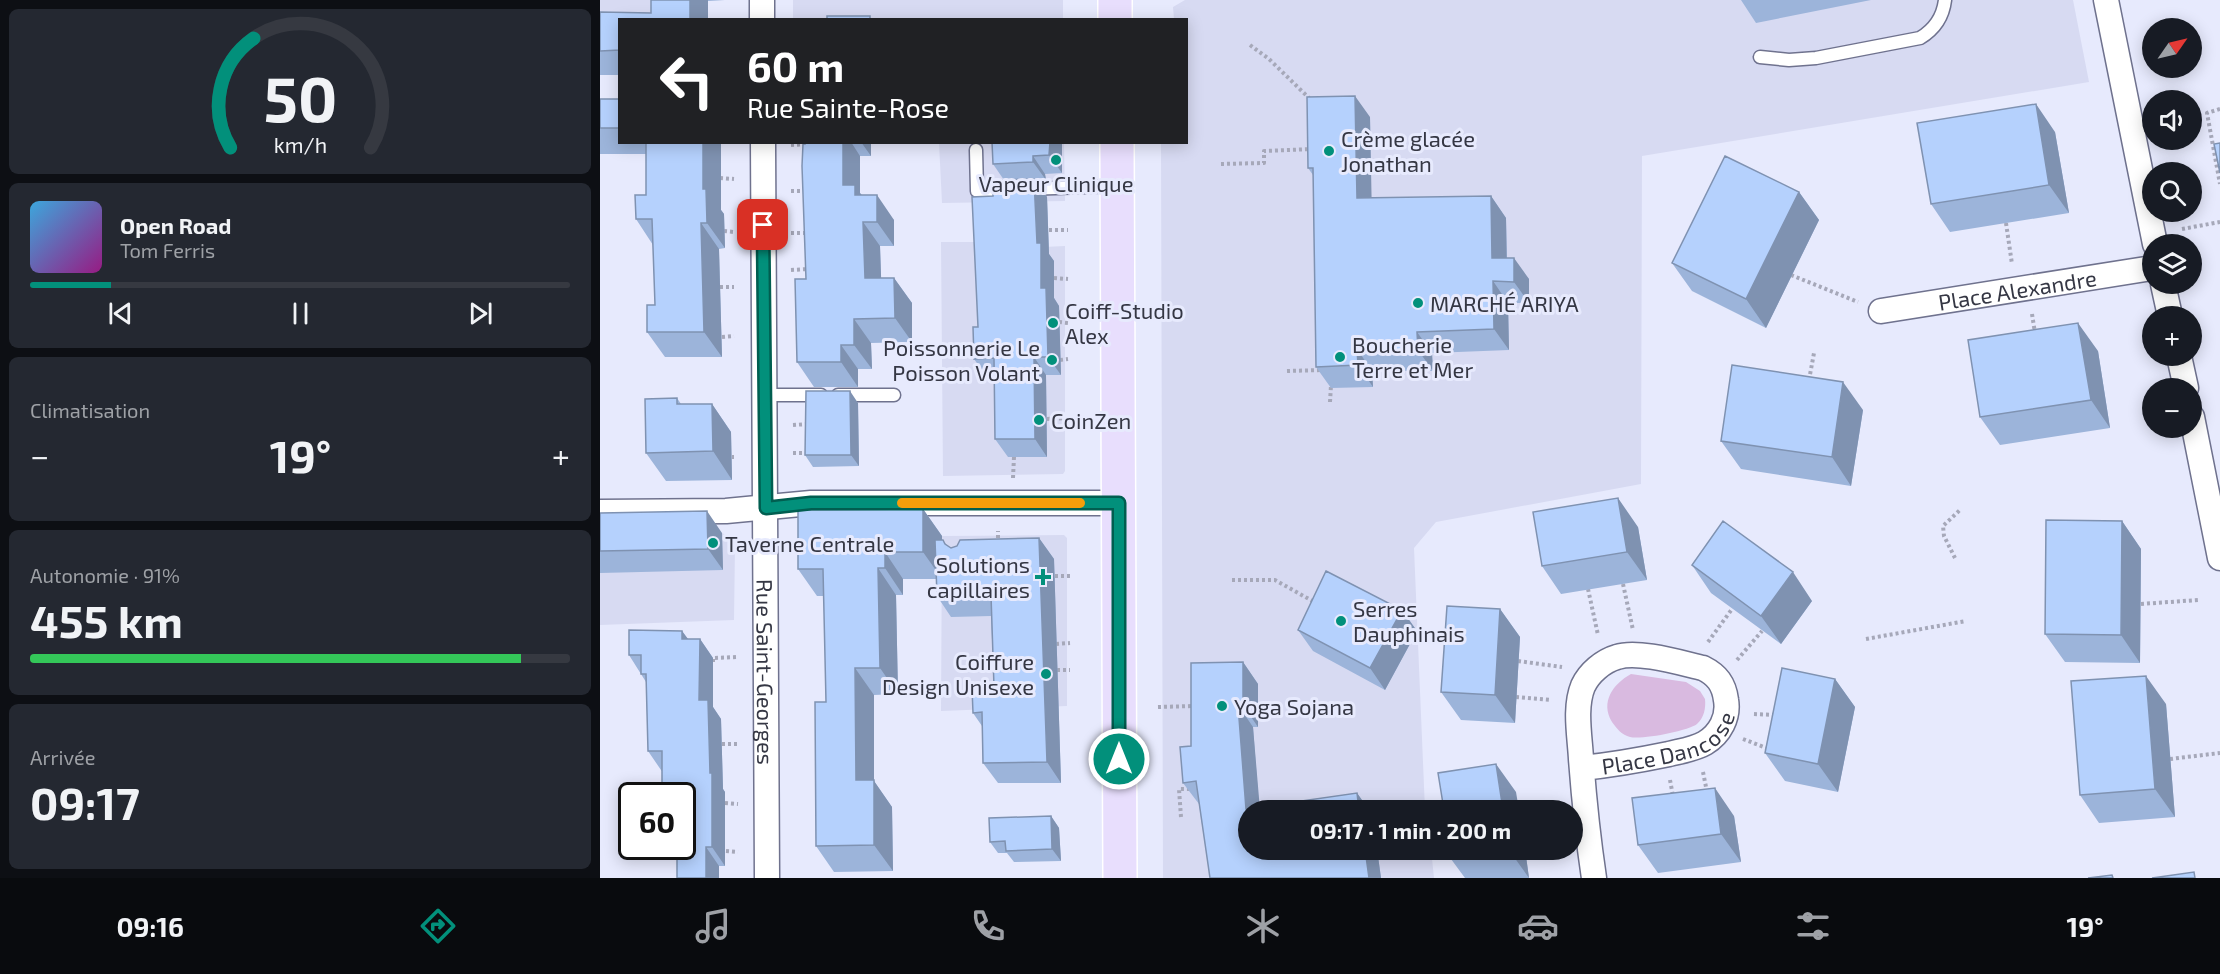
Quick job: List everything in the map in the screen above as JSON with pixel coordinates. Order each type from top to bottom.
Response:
[{"type":"main road","points":[[1115,0],[1115,18]]},
{"type":"main road","points":[[1116,144],[1120,878]]},
{"type":"street","points":[[762,0],[762,18]]},
{"type":"street","points":[[2106,0],[2153,234]]},
{"type":"street","name":"Rue Saint-Georges","points":[[763,144],[766,878]]},
{"type":"street","name":"Place Alexandre","points":[[1881,311],[2142,269]]},
{"type":"street","points":[[2196,438],[2220,558]]},
{"type":"street","points":[[600,512],[726,511],[811,503],[1119,503]]},
{"type":"street","name":"Place Dancose","points":[[1582,768],[1613,765],[1706,743],[1723,721],[1725,690],[1713,673],[1692,665],[1638,655],[1618,656],[1599,667],[1584,685],[1580,702],[1582,768],[1588,844],[1594,878]]},
{"type":"lane","points":[[1760,57],[1789,60],[1816,58],[1920,38],[1938,23],[1945,0]]},
{"type":"lane","points":[[976,150],[977,191],[1117,186]]},
{"type":"lane","points":[[765,395],[894,395]]},
{"type":"path","points":[[1250,45],[1269,59],[1314,103]]},
{"type":"path","points":[[2220,109],[2206,113],[2220,184]]},
{"type":"path","points":[[1313,138],[1313,149]]},
{"type":"path","points":[[791,145],[812,144]]},
{"type":"path","points":[[2213,146],[2220,144]]},
{"type":"path","points":[[1221,164],[1264,163],[1264,151],[1323,149]]},
{"type":"path","points":[[720,178],[734,179]]},
{"type":"path","points":[[791,191],[810,191]]},
{"type":"path","points":[[2182,229],[2220,222]]},
{"type":"path","points":[[2006,223],[2036,340]]},
{"type":"path","points":[[1049,230],[1068,230]]},
{"type":"path","points":[[724,231],[734,231]]},
{"type":"path","points":[[791,233],[810,233]]},
{"type":"path","points":[[792,270],[812,269]]},
{"type":"path","points":[[1791,275],[1881,311]]},
{"type":"path","points":[[1054,278],[1068,279]]},
{"type":"path","points":[[720,287],[734,287]]},
{"type":"path","points":[[1059,322],[1068,323]]},
{"type":"path","points":[[722,337],[734,336]]},
{"type":"path","points":[[1809,382],[1814,352]]},
{"type":"path","points":[[1060,360],[1068,359]]},
{"type":"path","points":[[1287,371],[1330,370]]},
{"type":"path","points":[[1330,379],[1330,402]]},
{"type":"path","points":[[1047,419],[1068,418]]},
{"type":"path","points":[[793,425],[813,424]]},
{"type":"path","points":[[793,453],[814,453]]},
{"type":"path","points":[[1013,481],[1014,457]]},
{"type":"path","points":[[1955,558],[1944,536],[1943,526],[1961,509]]},
{"type":"path","points":[[998,531],[998,551]]},
{"type":"path","points":[[1054,576],[1070,576]]},
{"type":"path","points":[[1232,580],[1275,580],[1322,607]]},
{"type":"path","points":[[1623,584],[1638,655]]},
{"type":"path","points":[[1518,661],[1599,667],[1588,590]]},
{"type":"path","points":[[2141,604],[2198,600]]},
{"type":"path","points":[[1692,665],[1732,609]]},
{"type":"path","points":[[1866,639],[1966,621]]},
{"type":"path","points":[[1719,680],[1762,631]]},
{"type":"path","points":[[1056,644],[1070,643]]},
{"type":"path","points":[[713,666],[713,658],[738,657]]},
{"type":"path","points":[[1058,670],[1070,670]]},
{"type":"path","points":[[1516,697],[1580,702]]},
{"type":"path","points":[[1158,706],[1197,706]]},
{"type":"path","points":[[1723,721],[1786,715]]},
{"type":"path","points":[[1723,721],[1770,749]]},
{"type":"path","points":[[722,744],[738,744]]},
{"type":"path","points":[[1698,746],[1708,798]]},
{"type":"path","points":[[2170,759],[2220,753]]},
{"type":"path","points":[[1665,754],[1673,800]]},
{"type":"path","points":[[1181,817],[1179,789],[1197,788]]},
{"type":"path","points":[[725,803],[738,804]]},
{"type":"path","points":[[726,851],[738,852]]},
{"type":"shaded area","points":[[600,0],[659,0],[660,18],[618,18],[618,22],[600,37]]},
{"type":"shaded area","points":[[793,0],[1063,0],[1063,18],[793,18]]},
{"type":"shaded area","points":[[1185,0],[2073,0],[2089,82],[1642,156],[1641,484],[1436,522],[1414,548],[1425,800],[1238,800],[1238,860],[1432,860],[1434,878],[1163,878],[1161,144],[1188,144],[1188,18],[1174,18],[1173,7]]},
{"type":"shaded area","points":[[939,144],[1064,144],[1065,201],[942,203]]},
{"type":"shaded area","points":[[941,242],[986,242],[1000,249],[1065,246],[1065,471],[1063,474],[943,476]]},
{"type":"shaded area","points":[[722,533],[733,539],[735,545],[734,620],[600,625],[600,535]]},
{"type":"shaded area","points":[[1064,535],[1067,538],[1067,706],[941,711],[942,536]]},
{"type":"shaded area","points":[[1631,674],[1686,682],[1700,691],[1705,699],[1705,709],[1701,719],[1692,727],[1664,734],[1636,738],[1625,735],[1612,722],[1607,707],[1614,688]]},
{"type":"building","points":[[651,0],[690,0],[690,18],[618,18],[618,50],[600,51],[600,12],[651,13]]},
{"type":"building","points":[[827,16],[870,16],[870,18],[827,18]]},
{"type":"building","name":"MARCHÉ ARIYA","points":[[1355,96],[1357,198],[1491,196],[1492,258],[1514,258],[1514,282],[1493,281],[1494,329],[1417,332],[1418,350],[1357,349],[1358,365],[1316,367],[1313,168],[1308,168],[1307,97]]},
{"type":"building","points":[[600,99],[618,99],[618,128],[600,128]]},
{"type":"building","points":[[2036,104],[2049,185],[1931,204],[1917,123]]},
{"type":"building","points":[[2220,143],[2220,173],[2214,144]]},
{"type":"building","points":[[646,144],[703,144],[703,189],[706,189],[707,223],[701,223],[704,332],[647,332],[647,305],[655,305],[652,219],[636,219],[635,195],[646,195]]},
{"type":"building","points":[[803,144],[843,144],[843,185],[855,185],[855,195],[877,195],[877,222],[863,222],[865,278],[894,278],[895,318],[854,319],[854,345],[841,345],[841,362],[797,362],[795,279],[806,279]]},
{"type":"building","points":[[992,144],[1050,144],[1049,155],[1033,156],[1033,162],[993,164]]},
{"type":"building","points":[[1725,156],[1799,192],[1746,299],[1672,263]]},
{"type":"building","points":[[1034,179],[1037,243],[1041,243],[1041,288],[1046,288],[1048,357],[1034,357],[1035,439],[995,439],[994,358],[974,359],[973,327],[978,327],[972,197],[993,196],[993,180]]},
{"type":"building","points":[[2078,323],[2091,400],[1980,417],[1968,340]]},
{"type":"building","points":[[1732,365],[1843,382],[1832,457],[1721,441]]},
{"type":"building","points":[[806,391],[850,391],[851,455],[805,455]]},
{"type":"building","points":[[677,398],[677,404],[712,404],[713,451],[646,453],[645,399]]},
{"type":"building","points":[[1618,498],[1627,552],[1542,566],[1533,512]]},
{"type":"building","points":[[923,509],[923,552],[885,552],[885,568],[878,568],[880,668],[855,668],[856,780],[874,780],[874,845],[816,846],[815,702],[826,702],[823,569],[798,569],[798,510]]},
{"type":"building","points":[[707,511],[708,549],[600,551],[600,513]]},
{"type":"building","points":[[2046,520],[2122,521],[2121,635],[2045,634]]},
{"type":"building","points":[[1723,521],[1793,572],[1761,616],[1692,565]]},
{"type":"building","points":[[1039,538],[1047,762],[983,763],[982,712],[973,713],[972,688],[994,687],[991,595],[937,596],[935,540],[943,540],[951,548],[957,546],[960,540]]},
{"type":"building","points":[[1326,571],[1402,610],[1370,668],[1298,630]]},
{"type":"building","points":[[1447,606],[1500,609],[1495,695],[1441,692]]},
{"type":"building","points":[[629,630],[682,631],[682,639],[700,639],[699,700],[708,700],[710,773],[712,773],[712,847],[706,847],[706,878],[677,878],[677,860],[696,860],[696,782],[662,782],[662,751],[648,751],[646,674],[641,674],[641,655],[629,655]]},
{"type":"building","points":[[1243,662],[1243,705],[1238,705],[1245,800],[1238,800],[1238,860],[1367,860],[1369,878],[1210,878],[1196,781],[1183,783],[1180,747],[1191,746],[1191,663]]},
{"type":"building","points":[[1782,668],[1835,679],[1818,764],[1765,753]]},
{"type":"building","points":[[2146,676],[2155,789],[2080,795],[2071,681]]},
{"type":"building","points":[[1496,764],[1501,800],[1442,800],[1438,773]]},
{"type":"building","points":[[1715,788],[1721,834],[1638,845],[1632,798]]},
{"type":"building","points":[[1357,793],[1358,800],[1308,800]]},
{"type":"building","points":[[1051,816],[1052,849],[1006,851],[1005,841],[990,842],[989,818]]},
{"type":"building","points":[[2194,872],[2195,878],[2152,878]]},
{"type":"building","points":[[2112,875],[2113,878],[2088,878]]},
{"type":"slow traffic","points":[[902,503],[1080,503]]},
{"type":"place","name":"Crème glacée Jonathan","points":[[1329,151]]},
{"type":"place","name":"Vapeur Clinique","points":[[1056,160]]},
{"type":"place","name":"MARCHÉ ARIYA","points":[[1418,303]]},
{"type":"place","name":"Coiff-Studio Alex","points":[[1053,323]]},
{"type":"place","name":"Boucherie Terre et Mer","points":[[1340,357]]},
{"type":"place","name":"Poissonnerie Le Poisson Volant","points":[[1052,360]]},
{"type":"place","name":"CoinZen","points":[[1039,420]]},
{"type":"place","name":"Taverne Centrale","points":[[713,543]]},
{"type":"place","name":"Solutions capillaires","points":[[1043,577]]},
{"type":"place","name":"Serres Dauphinais","points":[[1341,621]]},
{"type":"place","name":"Coiffure Design Unisexe","points":[[1046,674]]},
{"type":"place","name":"Yoga Sojana","points":[[1222,706]]},
{"type":"route","points":[[763,225],[766,508],[811,503],[1119,503],[1119,759]]}]
